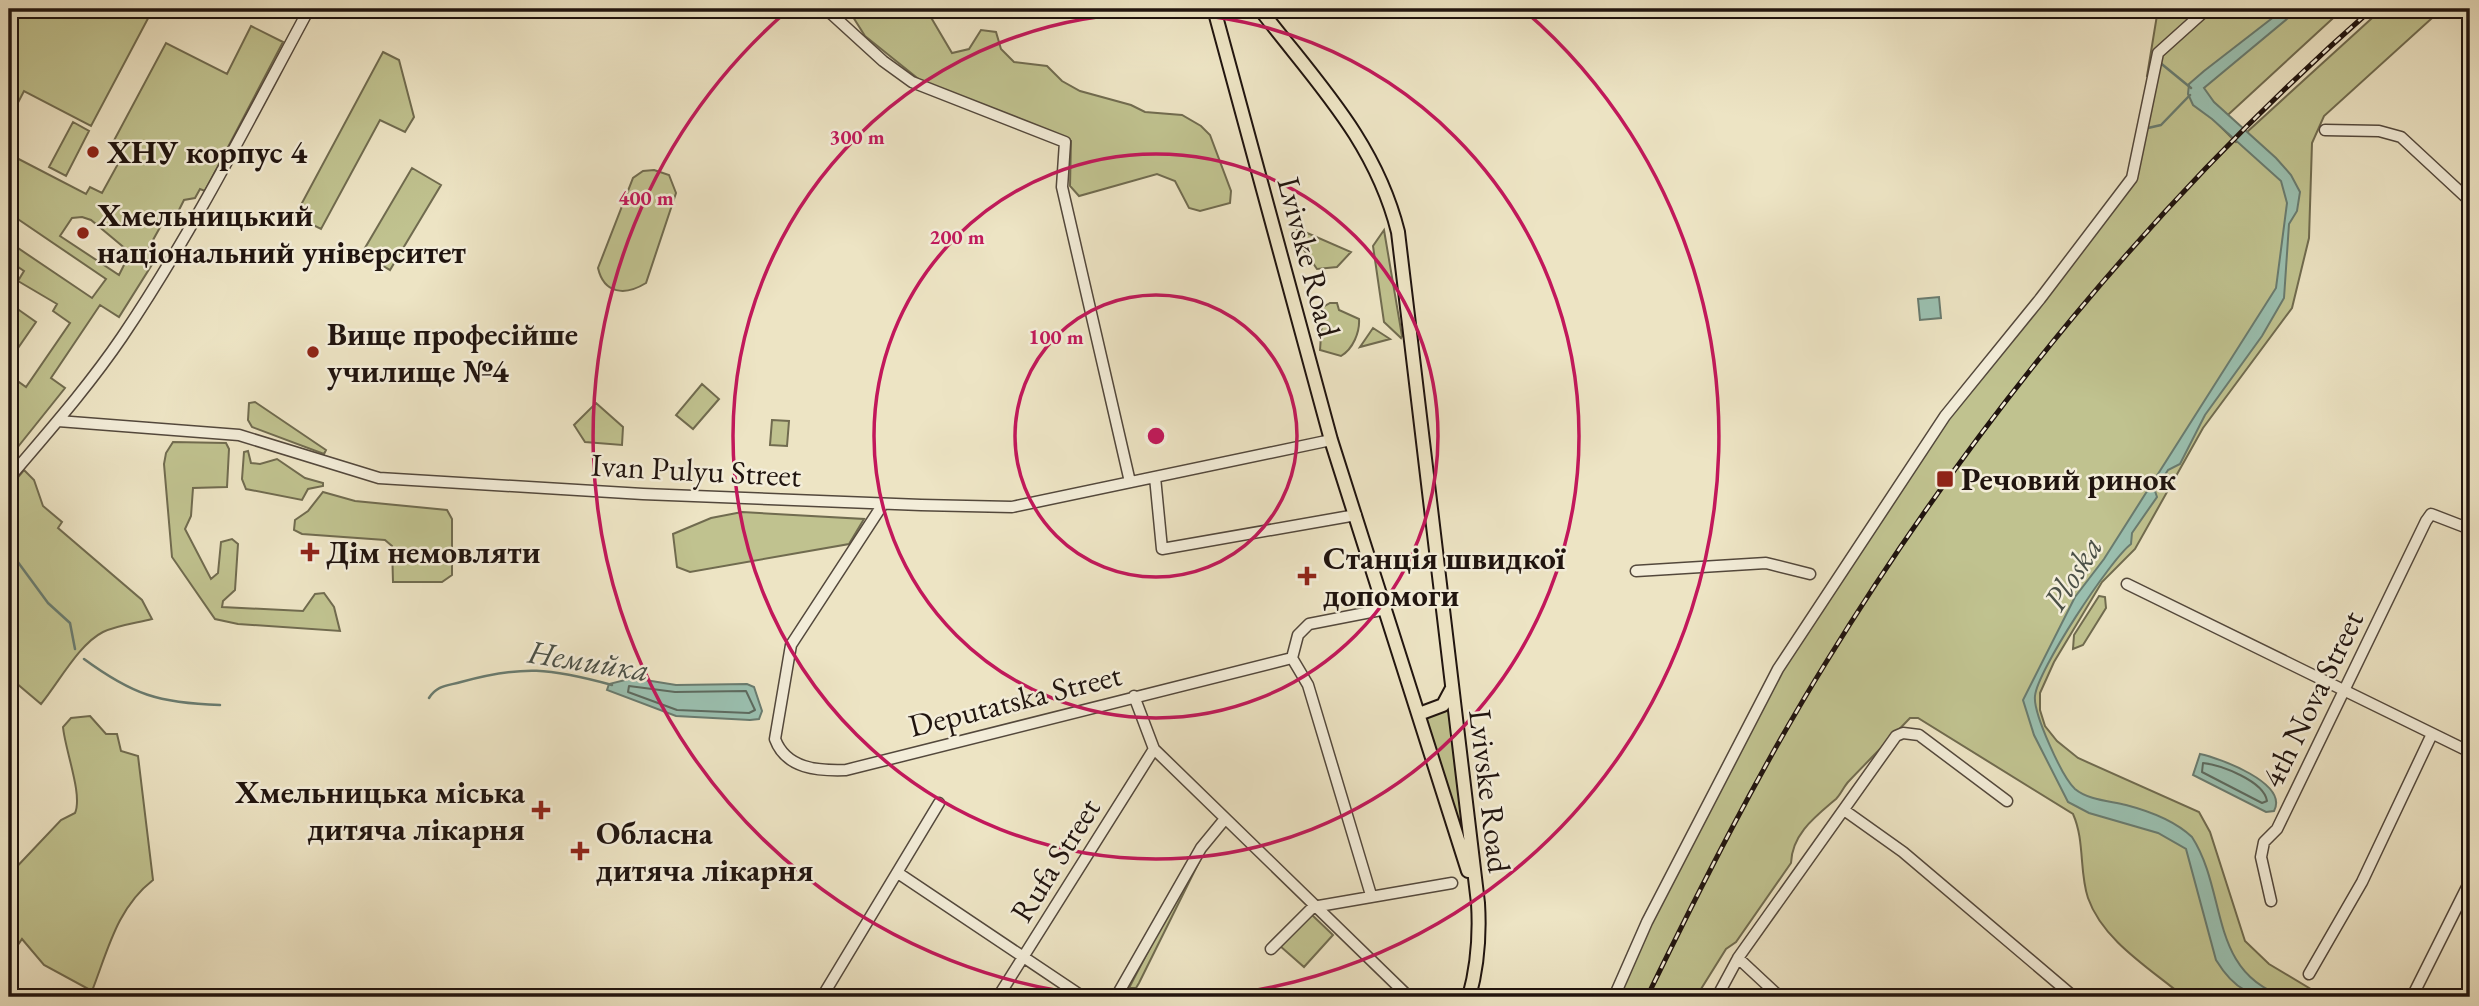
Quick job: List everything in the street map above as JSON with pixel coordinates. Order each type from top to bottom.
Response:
[{"type":"main road","name":"Lvivske Road","points":[[1260,9],[1333,98],[1371,161],[1390,203],[1398,232],[1478,903]]},
{"type":"main road","name":"Lvivske Road","points":[[1215,10],[1331,440],[1478,903]]},
{"type":"main road","points":[[1419,714],[1443,705],[1451,690]]},
{"type":"main road","points":[[1469,997],[1477,969],[1480,939],[1478,903]]},
{"type":"street","points":[[9,478],[58,421],[118,342],[181,245],[309,9]]},
{"type":"street","points":[[826,9],[883,61],[912,82],[1065,142],[1062,187],[1130,482]]},
{"type":"street","points":[[1614,997],[1647,922],[1778,668],[1945,416],[2040,299],[2132,178],[2140,152],[2152,77],[2161,49],[2207,9]]},
{"type":"street","points":[[2325,130],[2379,131],[2401,137],[2470,201]]},
{"type":"street","name":"Ivan Pulyu Street","points":[[58,421],[239,435],[379,478],[883,504],[1012,507],[1331,440]]},
{"type":"street","points":[[1155,477],[1162,549],[1356,515]]},
{"type":"street","name":"Deputatska Street","points":[[883,504],[791,645],[775,738],[779,749],[795,763],[809,769],[846,770],[1134,696],[1292,659]]},
{"type":"street","name":"4th Nova Street","points":[[2271,901],[2261,849],[2277,829],[2431,513],[2470,529]]},
{"type":"street","points":[[1636,571],[1766,564],[1810,574]]},
{"type":"street","points":[[2127,584],[2470,752]]},
{"type":"street","points":[[1371,895],[1308,685],[1292,659],[1298,635],[1309,624],[1385,609]]},
{"type":"street","points":[[1134,696],[1154,750],[1313,907],[1409,997]]},
{"type":"street","points":[[1717,997],[1738,958],[1896,736],[1903,733],[1919,735],[2007,801]]},
{"type":"street","points":[[2309,974],[2362,882],[2432,734]]},
{"type":"street","name":"Rufa Street","points":[[998,997],[1026,958],[1154,750]]},
{"type":"street","points":[[822,997],[939,803]]},
{"type":"street","points":[[1844,810],[1903,852],[2074,997]]},
{"type":"street","points":[[1116,997],[1201,848],[1224,820]]},
{"type":"street","points":[[898,873],[1083,997]]},
{"type":"street","points":[[2412,997],[2470,881]]},
{"type":"street","points":[[1271,949],[1313,907],[1452,883]]},
{"type":"street","points":[[1738,958],[1780,997]]},
{"type":"green space","points":[[9,9],[153,9],[91,126],[24,91],[9,120]]},
{"type":"green space","points":[[848,9],[926,9],[952,53],[969,49],[981,30],[996,32],[1001,49],[1014,62],[1047,66],[1062,81],[1080,91],[1131,105],[1145,112],[1182,115],[1210,135],[1231,191],[1230,203],[1200,211],[1189,208],[1175,181],[1157,174],[1079,196],[1070,186],[1071,141],[921,81],[865,36]]},
{"type":"green space","points":[[2158,9],[2343,9],[2218,124],[2236,142],[2382,9],[2442,9],[2324,116],[2312,143],[2309,238],[2292,308],[2203,428],[2135,549],[2102,582],[2054,662],[2040,693],[2040,710],[2045,726],[2057,741],[2078,758],[2199,812],[2210,832],[2245,941],[2269,964],[2324,997],[2184,997],[2116,941],[2095,913],[2085,888],[2079,835],[2073,814],[1918,718],[1910,718],[1849,781],[1836,799],[1806,827],[1796,843],[1791,863],[1736,942],[1726,949],[1696,997],[1614,997],[1778,669],[1912,462],[2132,178],[2152,77],[2147,76]]},
{"type":"green space","points":[[251,26],[283,42],[205,191],[200,189],[195,198],[184,200],[176,216],[168,213],[148,249],[158,255],[119,317],[100,305],[51,378],[65,388],[9,458],[9,375],[26,387],[70,323],[53,311],[57,304],[18,281],[24,271],[18,267],[12,276],[9,274],[9,242],[92,298],[106,279],[9,213],[9,154],[86,194],[90,187],[102,193],[124,153],[111,146],[166,43],[227,74]],"holes":[[[72,218],[91,220],[127,250],[128,257],[119,275],[60,236]]]},
{"type":"green space","points":[[383,52],[399,60],[414,117],[405,132],[380,120],[321,229],[295,216]]},
{"type":"green space","points":[[73,122],[89,131],[66,176],[49,167]]},
{"type":"green space","points":[[412,168],[441,185],[390,270],[362,253]]},
{"type":"green space","points":[[654,170],[669,175],[676,193],[646,283],[623,291],[610,288],[598,268],[633,178],[643,171]]},
{"type":"green space","points":[[1298,229],[1351,252],[1337,267],[1317,269],[1293,234]]},
{"type":"green space","points":[[1384,230],[1401,338],[1384,322],[1373,246]]},
{"type":"green space","points":[[9,303],[36,322],[18,348],[9,341]]},
{"type":"green space","points":[[1337,303],[1339,310],[1359,319],[1355,340],[1341,356],[1320,350],[1323,307]]},
{"type":"green space","points":[[1373,328],[1390,339],[1360,347]]},
{"type":"green space","points":[[702,384],[719,399],[693,429],[676,415]]},
{"type":"green space","points":[[255,402],[326,450],[324,454],[252,427],[248,420],[249,403]]},
{"type":"green space","points":[[596,403],[623,427],[622,445],[585,442],[574,425]]},
{"type":"green space","points":[[772,420],[789,421],[787,446],[770,445]]},
{"type":"green space","points":[[173,442],[226,443],[229,449],[227,487],[193,488],[191,516],[185,529],[211,579],[218,573],[221,542],[232,539],[238,544],[235,590],[223,601],[222,607],[303,611],[315,594],[324,593],[334,607],[340,631],[238,624],[215,619],[172,557],[164,464],[166,453]]},
{"type":"green space","points":[[248,451],[251,463],[260,464],[277,459],[305,478],[323,483],[323,486],[308,489],[302,500],[246,489],[242,479],[244,452]]},
{"type":"green space","points":[[24,470],[34,480],[43,506],[62,522],[58,528],[142,600],[152,619],[115,628],[94,638],[78,654],[41,704],[9,677],[9,488]]},
{"type":"green space","points":[[323,492],[355,501],[447,510],[452,519],[452,575],[442,582],[393,582],[392,546],[385,540],[302,534],[294,530],[295,520],[308,511]]},
{"type":"green space","points":[[742,512],[864,519],[849,544],[690,572],[677,567],[673,534],[711,518]]},
{"type":"green space","points":[[2099,596],[2105,597],[2106,608],[2083,645],[2073,649],[2074,635]]},
{"type":"green space","points":[[1451,690],[1478,903],[1419,714],[1437,709]]},
{"type":"green space","points":[[90,716],[106,734],[117,734],[121,751],[138,756],[153,880],[141,891],[122,917],[92,991],[44,965],[22,939],[9,958],[9,875],[61,820],[75,813],[77,795],[63,727],[71,718]]},
{"type":"green space","points":[[1203,854],[1139,983],[1136,988],[1129,988],[1183,884]]},
{"type":"green space","points":[[1310,913],[1333,935],[1304,967],[1280,946]]},
{"type":"water","points":[[2284,9],[2299,9],[2204,88],[2214,102],[2276,158],[2291,175],[2300,192],[2297,211],[2289,224],[2284,298],[2262,336],[2205,415],[2180,464],[2168,470],[2155,491],[2157,497],[2132,533],[2131,544],[2107,571],[2076,617],[2048,664],[2035,696],[2049,744],[2075,789],[2093,798],[2152,813],[2192,837],[2211,882],[2231,950],[2243,969],[2260,985],[2285,997],[2263,996],[2245,990],[2230,979],[2216,960],[2186,849],[2158,833],[2089,813],[2068,802],[2034,735],[2023,700],[2075,597],[2104,559],[2276,288],[2287,203],[2281,181],[2193,105],[2188,94],[2189,84]]},
{"type":"water","points":[[1939,297],[1941,318],[1920,320],[1918,299]]},
{"type":"water","points":[[633,678],[676,685],[747,684],[754,687],[762,711],[759,719],[750,720],[676,716],[607,690],[609,684]]},
{"type":"water","points":[[2200,754],[2236,766],[2262,782],[2276,801],[2274,811],[2266,812],[2193,775]]},
{"type":"waterway","points":[[2158,61],[2191,88]]},
{"type":"waterway","points":[[2148,128],[2161,125],[2190,95]]},
{"type":"waterway","name":"Немийка","points":[[9,550],[48,603],[70,623],[75,649]]},
{"type":"waterway","name":"Немийка","points":[[84,659],[117,681],[148,695],[180,702],[220,705]]},
{"type":"waterway","name":"Немийка","points":[[429,698],[439,688],[447,685],[520,671],[553,672],[612,685]]},
{"type":"railway","points":[[1647,997],[1777,745],[1825,664],[1943,486],[2074,316],[2144,235],[2217,156],[2293,81],[2372,9]]},
{"type":"place","name":"ХНУ корпус 4","points":[[93,152]]},
{"type":"place","name":"Хмельницький національний університет","points":[[83,233]]},
{"type":"place","name":"Вище професійше училище №4","points":[[313,352]]},
{"type":"place","name":"Речовий ринок","points":[[1945,479]]},
{"type":"place","name":"Дім немовляти","points":[[310,552]]},
{"type":"place","name":"Станція швидкої допомоги","points":[[1307,576]]},
{"type":"place","name":"Хмельницька міська дитяча лікарня","points":[[541,810]]},
{"type":"place","name":"Обласна дитяча лікарня","points":[[580,851]]},
{"type":"water label","name":"Ploska","points":[[2072,573]]}]
